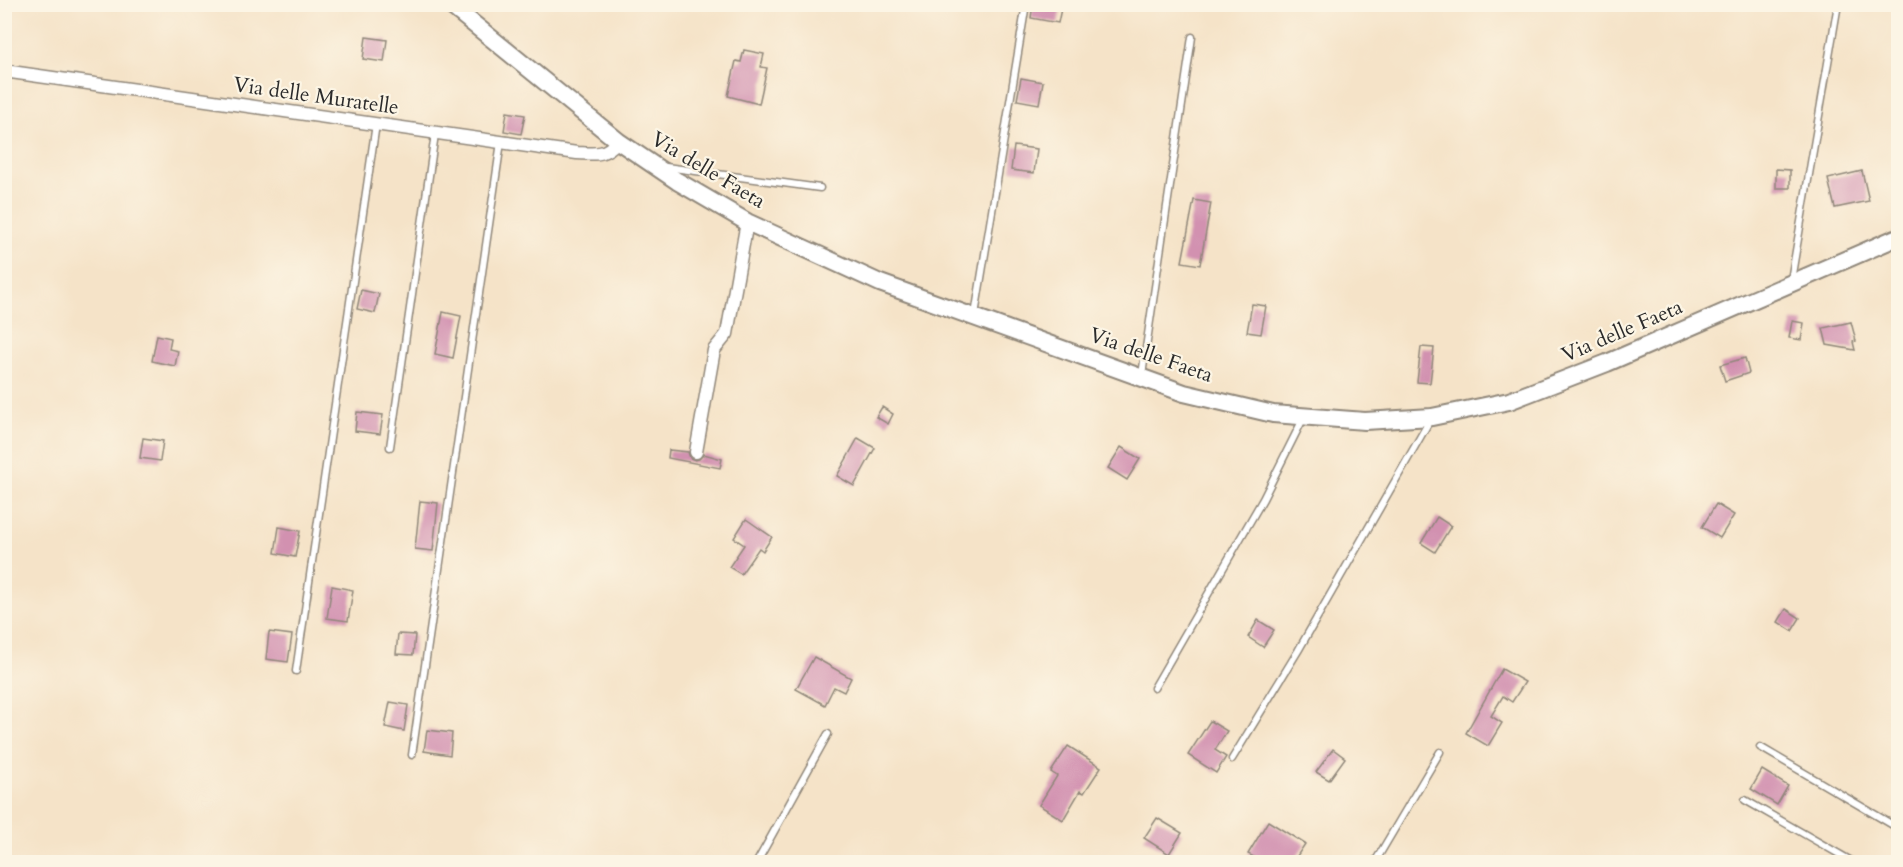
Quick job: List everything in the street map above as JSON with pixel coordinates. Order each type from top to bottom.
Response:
[{"type":"street","name":"Via delle Faeta","points":[[449,4],[618,141],[747,222],[880,283],[1185,393],[1273,414],[1365,421],[1432,417],[1509,401],[1607,363],[1899,237]]},
{"type":"street","name":"Via delle Muratelle","points":[[4,71],[435,134],[596,154],[608,151],[618,141]]},
{"type":"street","points":[[696,452],[714,350],[727,334],[747,222]]},
{"type":"lane","points":[[975,317],[1026,4]]},
{"type":"lane","points":[[1791,284],[1838,4]]},
{"type":"lane","points":[[1142,377],[1192,37]]},
{"type":"lane","points":[[296,671],[376,124]]},
{"type":"lane","points":[[390,447],[435,134]]},
{"type":"lane","points":[[412,755],[501,141]]},
{"type":"lane","points":[[655,166],[820,188]]},
{"type":"lane","points":[[1154,688],[1263,499],[1305,417]]},
{"type":"lane","points":[[1232,759],[1298,651],[1432,417]]},
{"type":"lane","points":[[757,862],[828,734]]},
{"type":"lane","points":[[1760,747],[1899,828]]},
{"type":"lane","points":[[1375,862],[1440,752]]},
{"type":"lane","points":[[1745,800],[1853,862]]},
{"type":"building","points":[[1033,4],[1062,4],[1058,23],[1031,18]]},
{"type":"building","points":[[366,37],[387,40],[384,62],[363,59]]},
{"type":"building","points":[[744,50],[764,54],[761,67],[767,68],[759,104],[728,96],[736,61],[741,62]]},
{"type":"building","points":[[1021,78],[1043,82],[1039,104],[1017,100]]},
{"type":"building","points":[[507,112],[525,115],[521,134],[504,131]]},
{"type":"building","points":[[1014,146],[1037,149],[1034,173],[1011,170]]},
{"type":"building","points":[[1776,169],[1790,170],[1790,188],[1776,188]]},
{"type":"building","points":[[1862,171],[1869,201],[1835,208],[1828,179]]},
{"type":"building","points":[[1194,200],[1211,203],[1200,265],[1182,262]]},
{"type":"building","points":[[361,290],[379,294],[375,313],[357,309]]},
{"type":"building","points":[[1252,304],[1266,306],[1261,334],[1247,332]]},
{"type":"building","points":[[443,312],[461,316],[453,358],[435,354]]},
{"type":"building","points":[[1792,321],[1804,323],[1801,340],[1789,338]]},
{"type":"building","points":[[1851,322],[1856,341],[1853,342],[1855,350],[1827,345],[1823,328]]},
{"type":"building","points":[[157,335],[171,338],[169,349],[178,351],[175,366],[152,361]]},
{"type":"building","points":[[1421,347],[1434,348],[1430,383],[1417,382]]},
{"type":"building","points":[[1745,358],[1749,373],[1725,381],[1720,365]]},
{"type":"building","points":[[882,407],[893,414],[888,424],[876,417]]},
{"type":"building","points":[[357,412],[383,415],[380,434],[355,431]]},
{"type":"building","points":[[143,438],[163,441],[160,461],[140,458]]},
{"type":"building","points":[[858,438],[875,448],[854,486],[837,476]]},
{"type":"building","points":[[1121,447],[1140,459],[1127,480],[1108,468]]},
{"type":"building","points":[[669,450],[688,452],[690,458],[695,460],[704,454],[722,459],[720,468],[668,458]]},
{"type":"building","points":[[420,501],[438,503],[433,551],[415,549]]},
{"type":"building","points":[[1716,504],[1734,515],[1720,538],[1702,527]]},
{"type":"building","points":[[1437,517],[1451,526],[1435,552],[1421,543]]},
{"type":"building","points":[[746,519],[772,537],[763,551],[759,548],[741,574],[729,567],[744,545],[734,538]]},
{"type":"building","points":[[279,527],[300,531],[295,557],[275,553]]},
{"type":"building","points":[[332,586],[353,590],[348,621],[327,618]]},
{"type":"building","points":[[1786,609],[1800,618],[1792,631],[1778,622]]},
{"type":"building","points":[[1258,620],[1274,630],[1263,647],[1248,637]]},
{"type":"building","points":[[269,632],[292,635],[288,662],[266,659]]},
{"type":"building","points":[[398,634],[415,635],[413,655],[396,654]]},
{"type":"building","points":[[814,657],[851,678],[844,692],[834,687],[825,705],[796,689]]},
{"type":"building","points":[[1502,669],[1525,682],[1512,702],[1503,696],[1491,716],[1502,723],[1488,746],[1466,733]]},
{"type":"building","points":[[390,702],[408,705],[404,731],[385,727]]},
{"type":"building","points":[[1210,721],[1227,731],[1215,750],[1226,757],[1216,773],[1188,755]]},
{"type":"building","points":[[427,730],[452,733],[450,755],[424,751]]},
{"type":"building","points":[[1068,746],[1101,767],[1084,793],[1080,791],[1063,820],[1039,805],[1057,776],[1051,772]]},
{"type":"building","points":[[1333,749],[1345,758],[1329,780],[1316,772]]},
{"type":"building","points":[[1762,770],[1788,786],[1777,805],[1751,789]]},
{"type":"building","points":[[1157,818],[1182,833],[1169,854],[1144,838]]},
{"type":"building","points":[[1268,821],[1305,844],[1293,862],[1263,862],[1248,854]]}]
